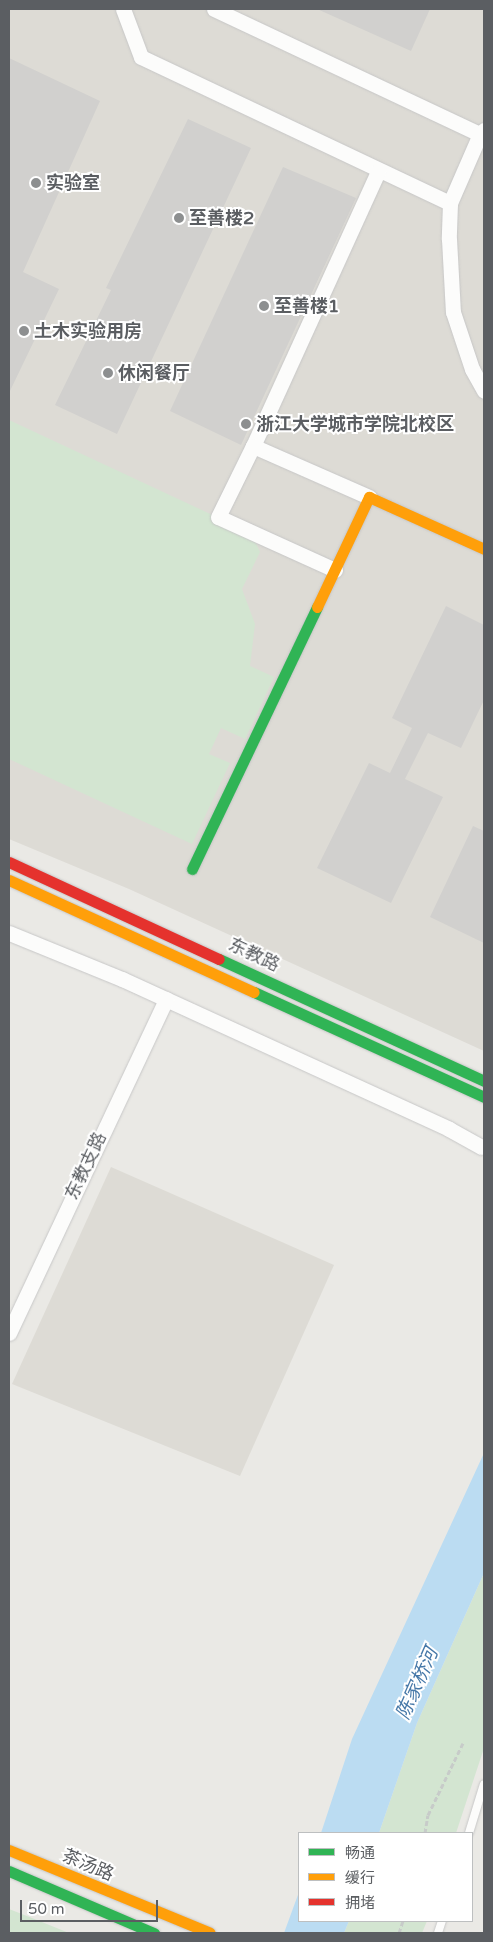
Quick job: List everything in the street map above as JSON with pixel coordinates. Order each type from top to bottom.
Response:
[{"type":"street","points":[[123,9],[141,57],[450,203]]},
{"type":"street","points":[[214,9],[482,132],[450,203],[453,312],[472,369],[484,391]]},
{"type":"street","points":[[335,570],[218,517],[253,446],[379,170]]},
{"type":"street","points":[[253,446],[484,550]]},
{"type":"street","points":[[192,869],[369,497]]},
{"type":"street","name":"东教路","points":[[9,862],[484,1081]]},
{"type":"street","name":"东教路","points":[[9,880],[484,1097]]},
{"type":"street","points":[[9,933],[166,999],[450,1129],[481,1147]]},
{"type":"street","name":"东教支路","points":[[9,1334],[166,999]]},
{"type":"street","name":"茶汤路","points":[[9,1850],[210,1933]]},
{"type":"street","name":"茶汤路","points":[[9,1871],[154,1933]]},
{"type":"lane","points":[[469,1832],[484,1784]]},
{"type":"path","points":[[425,1832],[428,1815],[463,1743]]},
{"type":"shaded area","name":"浙江大学城市学院北校区","points":[[9,9],[484,9],[484,1051],[129,889],[9,839]]},
{"type":"shaded area","points":[[111,1167],[334,1265],[240,1476],[12,1384]]},
{"type":"green space","points":[[9,420],[251,533],[260,552],[242,589],[255,624],[250,666],[274,677],[245,739],[221,728],[209,754],[230,763],[192,844],[9,759]]},
{"type":"green space","points":[[484,1573],[484,1748],[456,1832],[379,1832],[417,1723]]},
{"type":"green space","points":[[9,1909],[32,1918],[69,1933],[9,1933]]},
{"type":"green space","points":[[349,1922],[427,1922],[422,1933],[344,1933]]},
{"type":"water","name":"陈家桥河","points":[[484,1453],[484,1573],[417,1723],[379,1832],[321,1832],[352,1739]]},
{"type":"water","points":[[298,1895],[298,1922],[349,1922],[344,1933],[284,1933]]},
{"type":"building","points":[[317,9],[430,9],[411,51]]},
{"type":"building","name":"实验室","points":[[9,58],[100,101],[23,272],[59,289],[9,393]]},
{"type":"building","name":"至善楼2","points":[[188,119],[251,148],[117,434],[55,405],[111,290],[106,288]]},
{"type":"building","name":"至善楼1","points":[[283,167],[356,198],[241,445],[170,411]]},
{"type":"building","points":[[446,606],[484,625],[484,700],[461,748],[428,733],[405,779],[443,797],[391,903],[317,868],[369,763],[390,773],[412,728],[392,718]]},
{"type":"building","points":[[473,826],[484,831],[484,943],[430,917]]},
{"type":"traffic: fast","points":[[192,869],[317,607]]},
{"type":"traffic: fast","points":[[219,959],[484,1081]]},
{"type":"traffic: fast","points":[[254,992],[484,1097]]},
{"type":"traffic: fast","points":[[9,1871],[154,1933]]},
{"type":"traffic: slow","points":[[317,607],[369,497],[484,549]]},
{"type":"traffic: slow","points":[[9,880],[254,992]]},
{"type":"traffic: slow","points":[[9,1850],[210,1933]]},
{"type":"traffic: jam","points":[[9,862],[219,959]]},
{"type":"place","name":"实验室","points":[[36,183]]},
{"type":"place","name":"至善楼2","points":[[179,218]]},
{"type":"place","name":"至善楼1","points":[[264,306]]},
{"type":"place","name":"土木实验用房","points":[[24,331]]},
{"type":"place","name":"休闲餐厅","points":[[108,373]]},
{"type":"place","name":"浙江大学城市学院北校区","points":[[246,424]]}]
